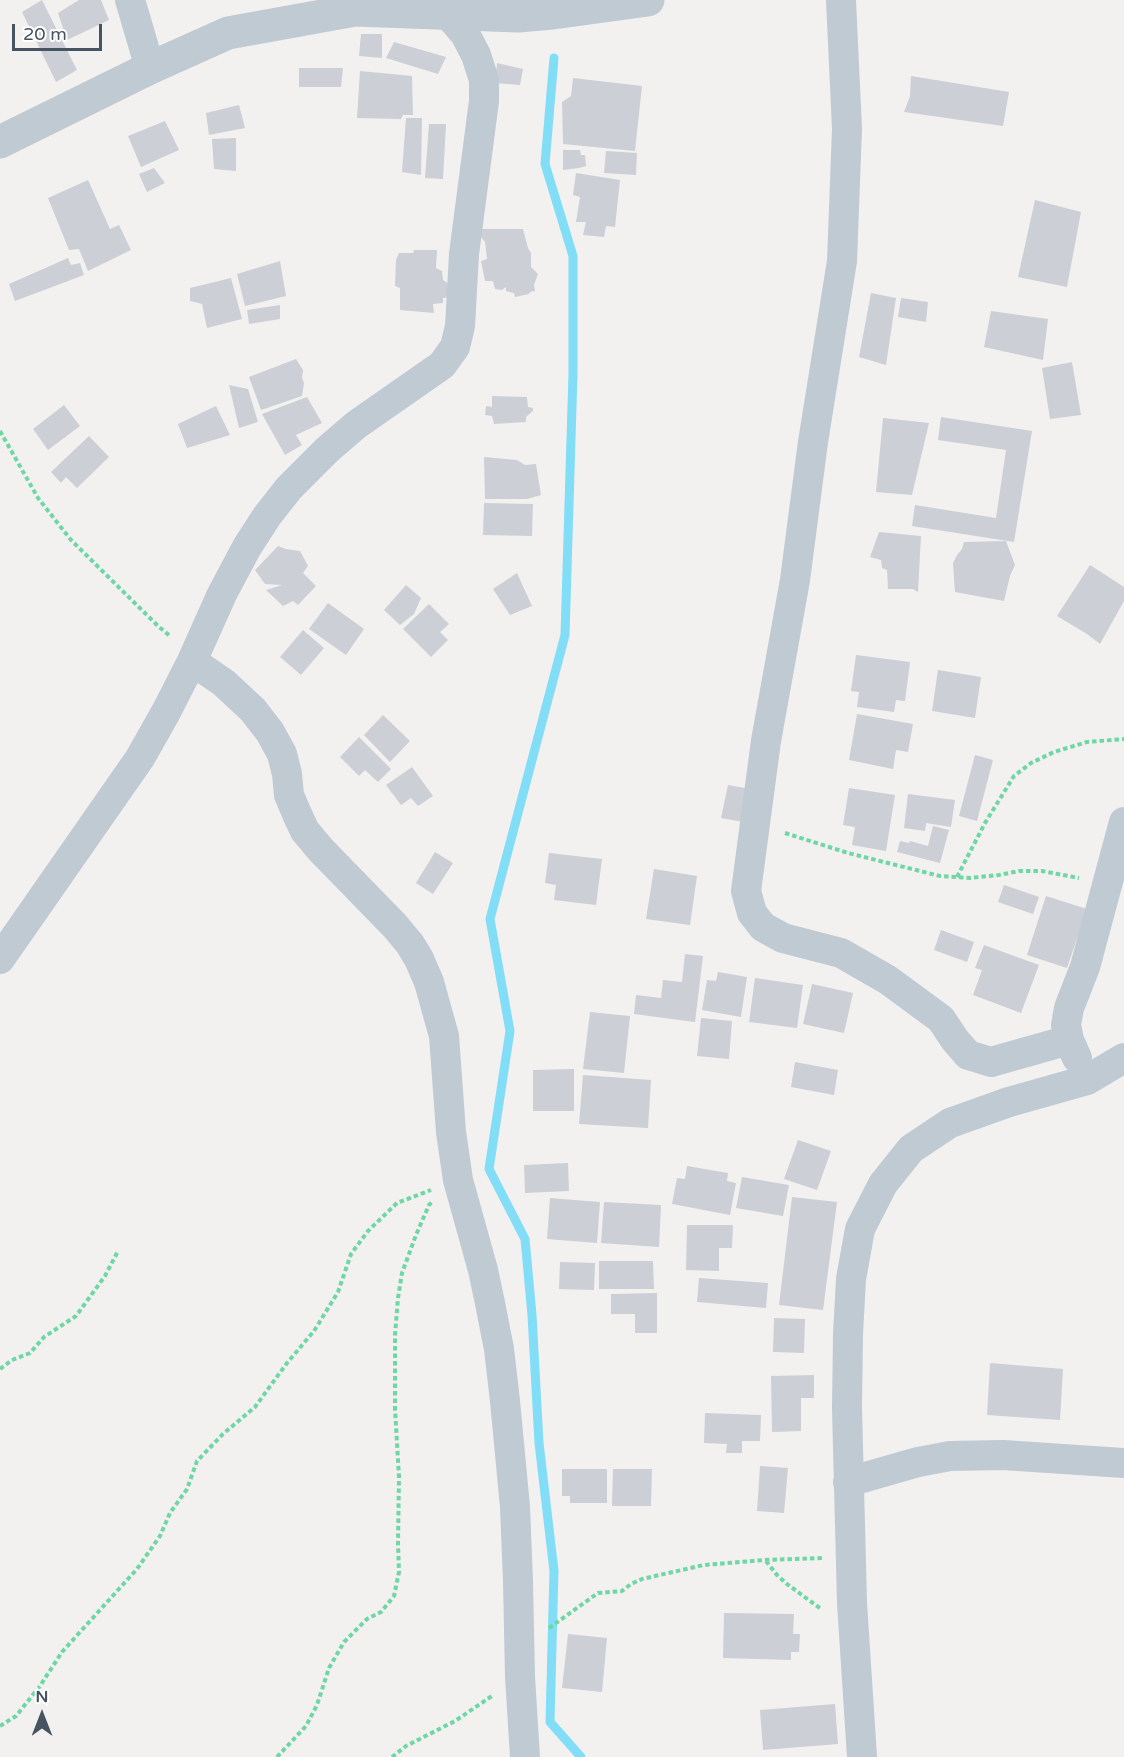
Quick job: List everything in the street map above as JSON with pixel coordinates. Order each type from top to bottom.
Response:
[{"type":"street","points":[[130,0],[150,68]]},
{"type":"street","points":[[0,142],[150,68],[228,33],[356,10],[440,6],[518,16],[648,0]]},
{"type":"street","points":[[841,0],[847,129],[842,261],[813,442],[795,580],[766,741],[746,891],[752,912],[764,927],[783,938],[841,953],[867,967],[941,1019],[968,1055],[991,1062],[1070,1041]]},
{"type":"street","points":[[0,959],[140,758],[193,658],[222,594],[247,547],[267,516],[289,488],[327,450],[356,425],[442,365],[455,347],[460,326],[464,254],[480,136],[484,80],[476,55],[465,34],[440,6]]},
{"type":"street","points":[[193,658],[254,710],[265,724],[282,754],[289,795],[305,831],[395,926],[419,959],[429,982],[444,1036],[450,1132],[458,1180],[483,1269],[499,1349],[506,1401],[515,1508],[525,1757]]},
{"type":"street","points":[[1087,1080],[1070,1041],[1066,1024],[1085,967],[1124,822]]},
{"type":"street","points":[[862,1757],[854,1636],[848,1482],[848,1334],[851,1279],[861,1229],[883,1184],[911,1149],[950,1123],[1009,1102],[1087,1080],[1124,1058]]},
{"type":"street","points":[[848,1482],[918,1462],[950,1456],[1003,1455],[1124,1463]]},
{"type":"path","points":[[0,431],[38,498],[71,540],[193,658]]},
{"type":"path","points":[[957,877],[985,823],[1014,776],[1031,763],[1054,752],[1087,742],[1124,739]]},
{"type":"path","points":[[756,822],[848,853],[940,876],[999,875],[1019,871],[1042,871],[1108,884]]},
{"type":"path","points":[[0,1726],[16,1716],[40,1686],[62,1652],[137,1569],[160,1536],[170,1514],[187,1489],[197,1461],[223,1434],[255,1407],[314,1331],[338,1292],[351,1254],[368,1231],[397,1203],[458,1180]]},
{"type":"path","points":[[277,1757],[306,1726],[317,1705],[329,1668],[344,1642],[367,1618],[381,1612],[394,1596],[399,1572],[399,1477],[395,1409],[395,1335],[398,1298],[402,1274],[429,1205],[458,1180]]},
{"type":"path","points":[[0,1369],[12,1360],[30,1353],[44,1337],[76,1316],[105,1276],[118,1251]]},
{"type":"path","points":[[519,1631],[547,1629],[598,1593],[622,1591],[642,1579],[704,1565],[851,1557]]},
{"type":"path","points":[[765,1560],[787,1584],[854,1636]]},
{"type":"path","points":[[392,1757],[406,1746],[455,1721],[520,1677]]},
{"type":"building","points":[[42,0],[77,70],[56,82],[22,12]]},
{"type":"building","points":[[79,0],[101,0],[109,20],[67,40],[58,13]]},
{"type":"building","points":[[361,34],[382,34],[382,58],[359,56]]},
{"type":"building","points":[[394,42],[446,57],[438,74],[386,58]]},
{"type":"building","points":[[497,63],[523,69],[520,85],[495,83]]},
{"type":"building","points":[[299,68],[343,68],[341,87],[299,87]]},
{"type":"building","points":[[360,71],[412,76],[413,115],[403,115],[401,119],[357,118]]},
{"type":"building","points":[[911,76],[1009,92],[1003,126],[904,112],[910,96]]},
{"type":"building","points":[[573,78],[642,86],[635,151],[563,144],[562,102],[571,96]]},
{"type":"building","points":[[239,105],[245,128],[209,135],[206,113]]},
{"type":"building","points":[[406,118],[422,118],[421,175],[402,172]]},
{"type":"building","points":[[165,121],[179,150],[141,167],[128,136]]},
{"type":"building","points":[[429,124],[446,124],[443,179],[425,178]]},
{"type":"building","points":[[236,138],[236,171],[214,169],[212,139]]},
{"type":"building","points":[[563,150],[580,150],[581,155],[585,155],[586,166],[563,170]]},
{"type":"building","points":[[606,151],[637,153],[636,175],[604,173]]},
{"type":"building","points":[[154,168],[165,183],[147,192],[139,174]]},
{"type":"building","points":[[576,173],[620,180],[615,227],[606,226],[604,237],[583,235],[586,222],[576,222],[580,197],[573,195]]},
{"type":"building","points":[[88,180],[110,229],[119,225],[131,250],[88,271],[79,249],[69,250],[48,198]]},
{"type":"building","points":[[1035,200],[1081,212],[1067,287],[1018,277]]},
{"type":"building","points":[[475,229],[523,229],[531,253],[531,267],[538,274],[534,285],[535,291],[515,297],[514,293],[506,291],[506,287],[502,290],[495,289],[493,281],[485,281],[481,261],[487,259],[485,242]]},
{"type":"building","points":[[414,250],[437,250],[436,268],[442,271],[443,280],[449,284],[449,297],[443,298],[443,303],[433,304],[434,313],[400,310],[400,288],[395,286],[396,260],[399,253],[413,253]]},
{"type":"building","points":[[68,258],[71,265],[80,263],[84,275],[15,301],[9,284]]},
{"type":"building","points":[[280,261],[286,296],[245,306],[237,274]]},
{"type":"building","points":[[231,278],[242,319],[207,328],[202,304],[190,301],[190,288]]},
{"type":"building","points":[[871,293],[896,298],[886,365],[859,357]]},
{"type":"building","points":[[901,298],[928,302],[926,322],[898,317]]},
{"type":"building","points":[[280,305],[280,319],[249,324],[247,310]]},
{"type":"building","points":[[991,311],[1048,319],[1043,360],[984,347]]},
{"type":"building","points":[[296,359],[303,370],[302,396],[261,410],[249,377]]},
{"type":"building","points":[[1072,362],[1081,415],[1050,419],[1042,368]]},
{"type":"building","points":[[229,385],[248,389],[258,422],[239,428]]},
{"type":"building","points":[[492,396],[527,397],[528,407],[533,408],[533,411],[526,417],[526,422],[494,424],[492,416],[485,415],[486,406],[492,407]]},
{"type":"building","points":[[307,397],[322,423],[296,435],[302,445],[285,455],[262,414]]},
{"type":"building","points":[[64,405],[80,426],[48,450],[33,429]]},
{"type":"building","points":[[216,406],[230,435],[187,448],[178,424]]},
{"type":"building","points":[[941,417],[1032,431],[1014,542],[912,526],[915,505],[996,518],[1006,450],[938,440]]},
{"type":"building","points":[[883,418],[929,423],[912,495],[876,492]]},
{"type":"building","points":[[89,436],[109,457],[77,488],[66,477],[61,483],[51,472]]},
{"type":"building","points":[[484,457],[517,460],[525,465],[536,464],[541,495],[527,499],[485,499]]},
{"type":"building","points":[[484,503],[533,504],[532,536],[483,535]]},
{"type":"building","points":[[879,532],[921,536],[918,592],[913,589],[888,589],[887,570],[882,568],[881,560],[870,557]]},
{"type":"building","points":[[1006,541],[1015,565],[1004,601],[955,592],[953,563],[964,542]]},
{"type":"building","points":[[278,546],[300,551],[308,566],[303,573],[316,586],[298,605],[293,601],[283,606],[266,590],[282,585],[265,584],[255,570]]},
{"type":"building","points":[[1090,565],[1124,587],[1124,601],[1100,644],[1057,616]]},
{"type":"building","points":[[517,573],[532,606],[510,615],[493,589]]},
{"type":"building","points":[[406,585],[421,598],[414,614],[400,625],[384,610]]},
{"type":"building","points":[[328,603],[364,629],[346,655],[309,629]]},
{"type":"building","points":[[429,604],[449,624],[440,632],[448,640],[431,657],[403,629]]},
{"type":"building","points":[[303,630],[324,648],[301,675],[280,657]]},
{"type":"building","points":[[856,655],[910,662],[905,701],[896,700],[894,712],[857,707],[859,692],[851,691]]},
{"type":"building","points":[[938,670],[981,677],[975,718],[932,711]]},
{"type":"building","points":[[857,714],[913,724],[908,752],[896,750],[893,769],[849,760]]},
{"type":"building","points":[[383,715],[410,741],[390,762],[364,735]]},
{"type":"building","points":[[359,737],[391,769],[378,782],[365,770],[359,776],[340,757]]},
{"type":"building","points":[[975,755],[993,760],[977,821],[959,816]]},
{"type":"building","points":[[412,767],[433,796],[418,806],[411,798],[401,805],[386,785]]},
{"type":"building","points":[[728,785],[750,789],[743,822],[721,818]]},
{"type":"building","points":[[849,788],[895,795],[886,851],[852,845],[855,827],[843,825]]},
{"type":"building","points":[[908,794],[955,800],[951,827],[926,823],[925,831],[904,828]]},
{"type":"building","points":[[933,826],[949,830],[940,863],[897,852],[900,841],[928,846]]},
{"type":"building","points":[[435,852],[453,863],[433,894],[416,883]]},
{"type":"building","points":[[549,853],[602,859],[596,905],[554,900],[556,885],[545,883]]},
{"type":"building","points":[[654,869],[697,876],[690,925],[646,919]]},
{"type":"building","points":[[1004,885],[1039,897],[1033,914],[998,902]]},
{"type":"building","points":[[1046,896],[1087,909],[1067,968],[1027,955]]},
{"type":"building","points":[[941,930],[974,942],[967,962],[934,950]]},
{"type":"building","points":[[984,945],[1039,965],[1021,1013],[973,995],[982,970],[975,968]]},
{"type":"building","points":[[685,954],[703,956],[695,1022],[634,1014],[636,995],[661,998],[663,980],[682,982]]},
{"type":"building","points":[[718,972],[747,977],[741,1017],[702,1010],[707,980],[716,981]]},
{"type":"building","points":[[755,978],[803,985],[797,1028],[749,1022]]},
{"type":"building","points":[[812,984],[853,993],[844,1033],[803,1024]]},
{"type":"building","points":[[590,1012],[630,1016],[624,1073],[583,1069]]},
{"type":"building","points":[[701,1018],[732,1021],[729,1059],[697,1056]]},
{"type":"building","points":[[795,1062],[838,1070],[834,1095],[791,1087]]},
{"type":"building","points":[[574,1069],[574,1111],[533,1111],[533,1070]]},
{"type":"building","points":[[583,1075],[651,1080],[648,1128],[579,1124]]},
{"type":"building","points":[[798,1140],[831,1151],[817,1190],[784,1179]]},
{"type":"building","points":[[568,1163],[569,1191],[525,1193],[524,1165]]},
{"type":"building","points":[[687,1166],[728,1173],[727,1181],[736,1183],[730,1215],[672,1204],[677,1178],[685,1179]]},
{"type":"building","points":[[742,1177],[789,1185],[783,1216],[736,1208]]},
{"type":"building","points":[[792,1197],[837,1202],[823,1310],[779,1305]]},
{"type":"building","points":[[550,1198],[600,1202],[597,1243],[547,1239]]},
{"type":"building","points":[[604,1202],[661,1205],[659,1247],[601,1243]]},
{"type":"building","points":[[687,1225],[733,1225],[732,1248],[719,1248],[719,1271],[686,1270]]},
{"type":"building","points":[[599,1261],[653,1261],[654,1289],[599,1289]]},
{"type":"building","points":[[560,1262],[595,1263],[594,1290],[559,1289]]},
{"type":"building","points":[[699,1278],[768,1283],[766,1308],[697,1302]]},
{"type":"building","points":[[657,1293],[657,1333],[635,1333],[635,1314],[611,1314],[611,1294]]},
{"type":"building","points":[[774,1318],[805,1319],[804,1353],[773,1352]]},
{"type":"building","points":[[990,1363],[1063,1369],[1060,1420],[987,1415]]},
{"type":"building","points":[[814,1375],[814,1398],[801,1398],[801,1431],[772,1432],[771,1376]]},
{"type":"building","points":[[705,1413],[761,1415],[760,1441],[742,1441],[742,1453],[726,1453],[727,1444],[704,1443]]},
{"type":"building","points":[[760,1466],[788,1468],[784,1513],[757,1511]]},
{"type":"building","points":[[562,1469],[607,1469],[607,1503],[570,1503],[570,1496],[562,1496]]},
{"type":"building","points":[[613,1469],[652,1469],[651,1506],[612,1506]]},
{"type":"building","points":[[724,1613],[794,1614],[793,1634],[800,1634],[799,1652],[791,1652],[791,1660],[723,1658]]},
{"type":"building","points":[[568,1634],[607,1638],[602,1692],[562,1688]]},
{"type":"building","points":[[835,1704],[838,1744],[763,1750],[760,1710]]},
{"type":"waterway","points":[[554,58],[545,164],[573,256],[573,374],[565,635],[490,919],[510,1031],[489,1169],[525,1239],[539,1443],[554,1571],[550,1722],[581,1757]]}]
